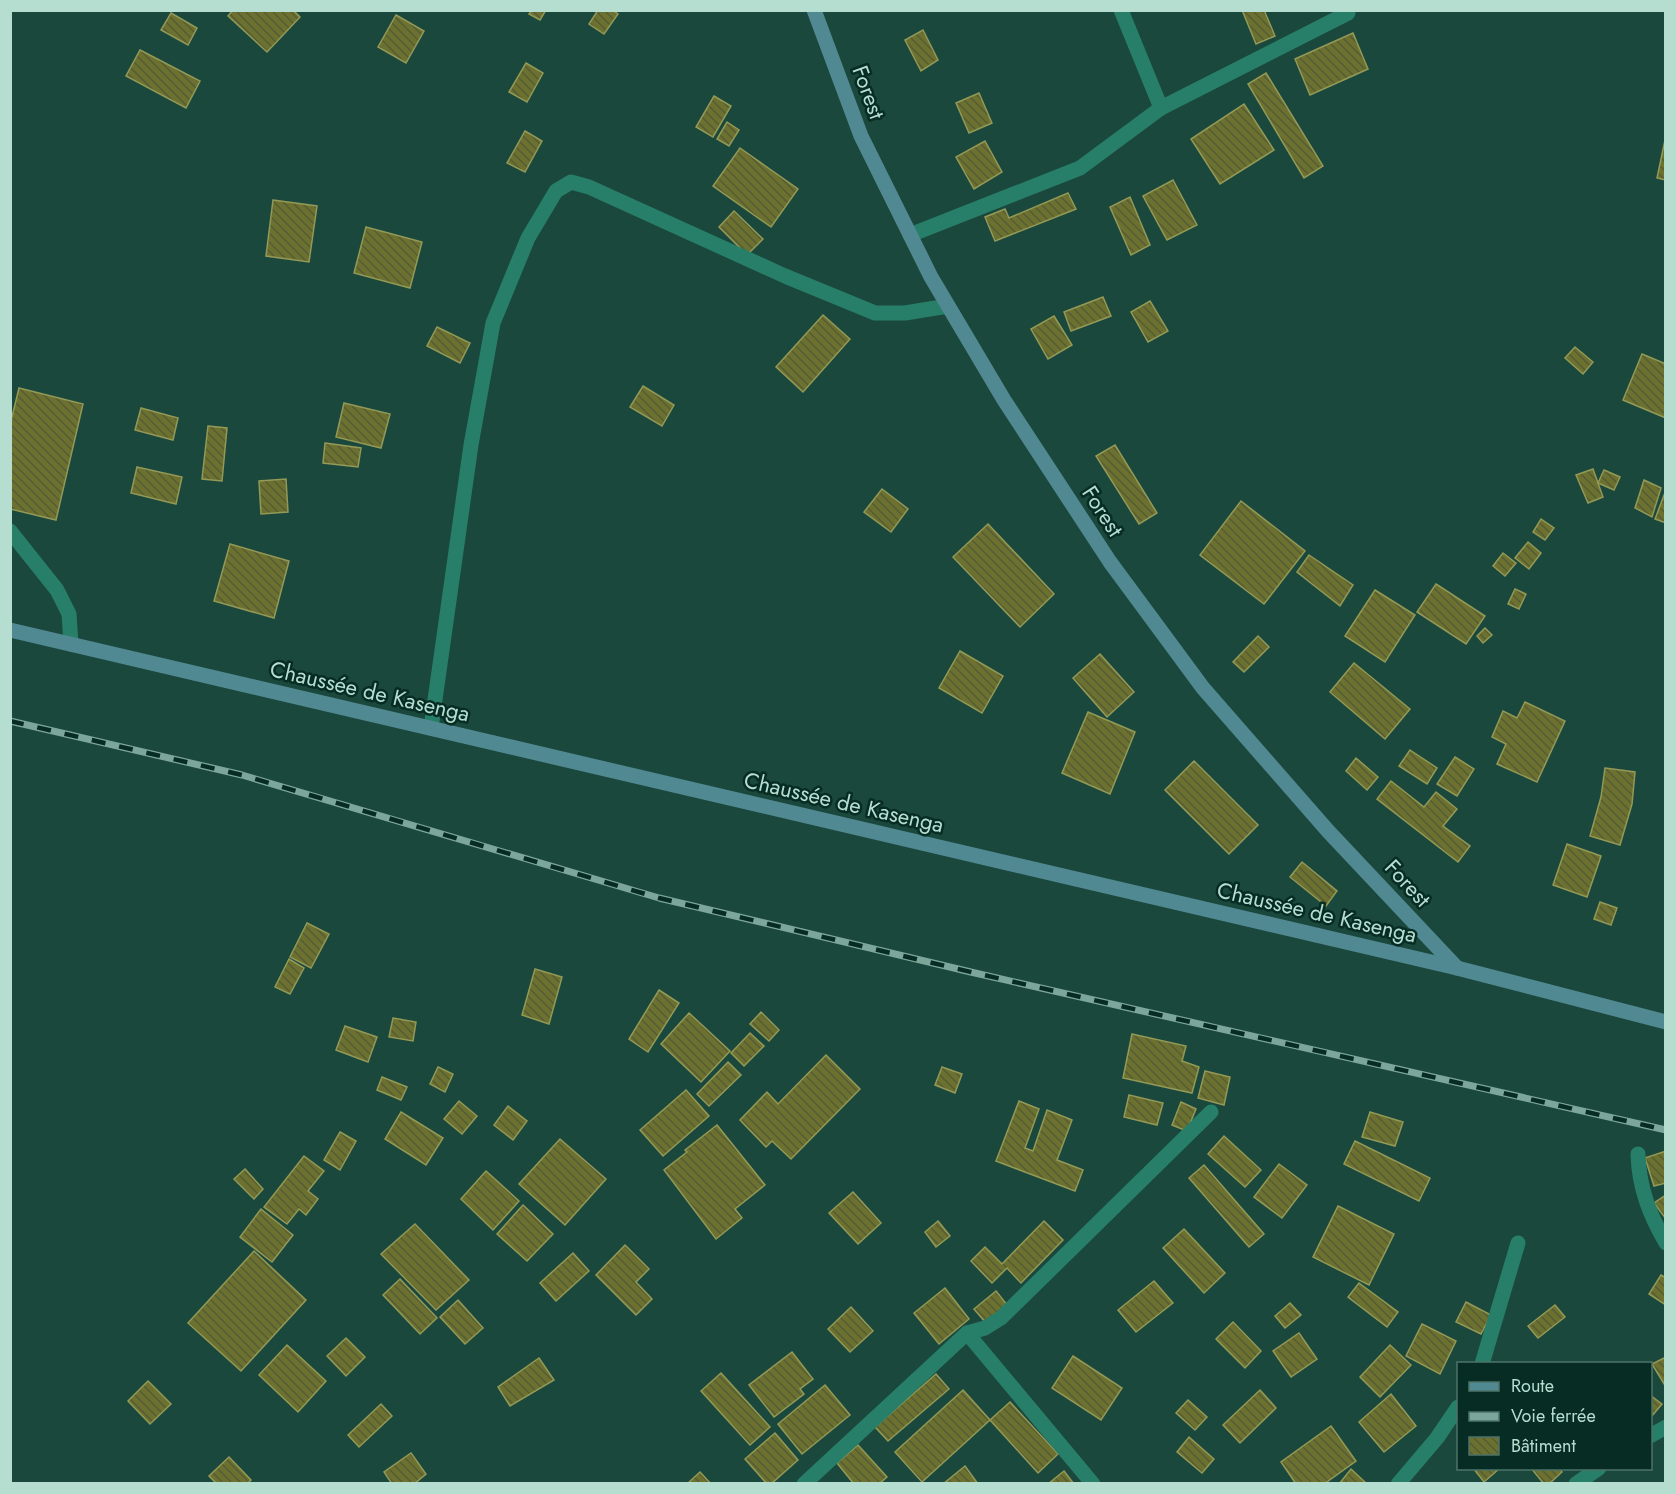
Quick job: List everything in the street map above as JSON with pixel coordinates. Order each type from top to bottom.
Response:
[{"type":"main road","name":"Forest","points":[[814,10],[861,136],[948,306],[1004,400],[1110,562],[1203,688],[1328,831],[1457,968]]},
{"type":"main road","name":"Chaussée de Kasenga","points":[[10,630],[1457,968],[1665,1022]]},
{"type":"street","points":[[1121,10],[1161,108]]},
{"type":"street","points":[[910,235],[1080,168],[1161,108],[1348,13],[1347,10]]},
{"type":"street","points":[[431,728],[471,445],[493,323],[528,238],[556,191],[571,182],[589,187],[774,271],[875,313],[905,313],[948,306]]},
{"type":"street","points":[[10,531],[57,590],[69,614],[70,644]]},
{"type":"street","points":[[804,1484],[967,1333],[985,1328],[1001,1318],[1211,1112]]},
{"type":"street","points":[[1638,1154],[1643,1196],[1665,1243]]},
{"type":"street","points":[[1483,1362],[1518,1243]]},
{"type":"street","points":[[967,1333],[1093,1484]]},
{"type":"street","points":[[1398,1484],[1437,1438],[1457,1408]]},
{"type":"street","points":[[1652,1435],[1665,1427]]},
{"type":"street","points":[[1576,1484],[1596,1470]]},
{"type":"building","points":[[233,10],[293,10],[300,17],[267,52],[228,16]]},
{"type":"building","points":[[532,10],[546,10],[540,20],[529,14]]},
{"type":"building","points":[[598,10],[612,10],[618,14],[604,34],[589,24]]},
{"type":"building","points":[[1242,10],[1264,10],[1275,36],[1256,44]]},
{"type":"building","points":[[171,13],[197,28],[188,45],[161,30]]},
{"type":"building","points":[[396,15],[424,31],[406,63],[378,47]]},
{"type":"building","points":[[923,30],[938,60],[921,71],[905,40]]},
{"type":"building","points":[[1353,33],[1368,69],[1310,95],[1295,59]]},
{"type":"building","points":[[140,50],[200,81],[186,108],[126,76]]},
{"type":"building","points":[[526,63],[543,73],[527,102],[509,92]]},
{"type":"building","points":[[1266,73],[1323,166],[1304,178],[1248,84]]},
{"type":"building","points":[[979,93],[992,123],[969,133],[956,103]]},
{"type":"building","points":[[714,96],[731,106],[713,137],[696,127]]},
{"type":"building","points":[[1244,104],[1274,150],[1220,184],[1191,139]]},
{"type":"building","points":[[727,122],[739,130],[729,146],[717,139]]},
{"type":"building","points":[[525,131],[542,141],[525,172],[507,163]]},
{"type":"building","points":[[1666,140],[1666,180],[1657,178]]},
{"type":"building","points":[[985,141],[1002,172],[974,189],[956,157]]},
{"type":"building","points":[[740,148],[798,189],[771,227],[713,186]]},
{"type":"building","points":[[1173,180],[1197,225],[1167,240],[1143,196]]},
{"type":"building","points":[[1068,193],[1076,209],[995,241],[985,217],[1005,209],[1009,218]]},
{"type":"building","points":[[1130,197],[1150,245],[1131,255],[1110,207]]},
{"type":"building","points":[[273,200],[317,206],[309,262],[266,256]]},
{"type":"building","points":[[734,211],[763,239],[747,255],[719,227]]},
{"type":"building","points":[[366,227],[422,242],[410,288],[354,273]]},
{"type":"building","points":[[1103,297],[1111,316],[1071,331],[1064,312]]},
{"type":"building","points":[[1150,301],[1168,331],[1148,342],[1131,312]]},
{"type":"building","points":[[823,315],[850,339],[803,392],[776,367]]},
{"type":"building","points":[[1054,316],[1072,345],[1048,359],[1031,329]]},
{"type":"building","points":[[437,327],[470,343],[460,363],[427,346]]},
{"type":"building","points":[[1575,347],[1593,362],[1583,374],[1565,358]]},
{"type":"building","points":[[1642,354],[1666,364],[1666,418],[1623,400]]},
{"type":"building","points":[[643,386],[674,405],[662,426],[630,407]]},
{"type":"building","points":[[19,388],[83,404],[56,520],[10,509],[10,425]]},
{"type":"building","points":[[344,403],[390,414],[381,448],[336,437]]},
{"type":"building","points":[[141,408],[178,418],[173,440],[135,430]]},
{"type":"building","points":[[208,426],[227,428],[222,481],[202,479]]},
{"type":"building","points":[[325,443],[361,448],[358,467],[323,463]]},
{"type":"building","points":[[1115,445],[1157,513],[1139,524],[1096,456]]},
{"type":"building","points":[[137,467],[182,477],[176,504],[131,493]]},
{"type":"building","points":[[1593,469],[1603,497],[1588,503],[1576,475]]},
{"type":"building","points":[[1604,470],[1620,477],[1614,490],[1598,483]]},
{"type":"building","points":[[286,479],[288,512],[261,514],[259,481]]},
{"type":"building","points":[[1644,480],[1661,488],[1652,517],[1635,508]]},
{"type":"building","points":[[882,489],[908,509],[891,532],[864,512]]},
{"type":"building","points":[[1666,490],[1666,523],[1655,519]]},
{"type":"building","points":[[1241,501],[1305,551],[1264,604],[1200,555]]},
{"type":"building","points":[[1541,519],[1554,528],[1545,540],[1533,532]]},
{"type":"building","points":[[988,524],[1054,594],[1020,627],[953,557]]},
{"type":"building","points":[[1528,542],[1541,553],[1529,569],[1515,558]]},
{"type":"building","points":[[230,544],[289,561],[274,618],[214,601]]},
{"type":"building","points":[[1503,553],[1516,563],[1505,576],[1493,566]]},
{"type":"building","points":[[1309,555],[1353,585],[1340,606],[1297,572]]},
{"type":"building","points":[[1436,584],[1485,616],[1466,644],[1417,612]]},
{"type":"building","points":[[1515,589],[1526,594],[1519,609],[1508,604]]},
{"type":"building","points":[[1375,590],[1415,615],[1385,662],[1345,636]]},
{"type":"building","points":[[1485,628],[1492,635],[1483,643],[1477,636]]},
{"type":"building","points":[[1258,636],[1269,647],[1244,672],[1233,662]]},
{"type":"building","points":[[960,651],[1003,676],[982,713],[939,688]]},
{"type":"building","points":[[1100,654],[1134,692],[1107,717],[1073,678]]},
{"type":"building","points":[[1354,663],[1410,709],[1385,739],[1330,692]]},
{"type":"building","points":[[1525,702],[1565,721],[1537,782],[1497,764],[1506,744],[1492,737],[1503,711],[1517,718]]},
{"type":"building","points":[[1088,712],[1135,732],[1110,794],[1062,773]]},
{"type":"building","points":[[1410,750],[1437,768],[1427,784],[1399,766]]},
{"type":"building","points":[[1455,757],[1474,769],[1457,796],[1437,784]]},
{"type":"building","points":[[1356,758],[1378,777],[1367,790],[1346,771]]},
{"type":"building","points":[[1194,761],[1258,825],[1229,854],[1165,790]]},
{"type":"building","points":[[1605,768],[1635,772],[1632,804],[1620,845],[1590,836],[1601,797]]},
{"type":"building","points":[[1391,781],[1424,807],[1436,792],[1457,809],[1443,826],[1470,846],[1458,862],[1377,799]]},
{"type":"building","points":[[1567,844],[1601,856],[1587,897],[1553,885]]},
{"type":"building","points":[[1302,862],[1337,891],[1326,906],[1290,877]]},
{"type":"building","points":[[1600,902],[1617,908],[1611,925],[1594,919]]},
{"type":"building","points":[[307,923],[329,934],[311,968],[290,957]]},
{"type":"building","points":[[289,959],[304,968],[290,994],[275,987]]},
{"type":"building","points":[[535,969],[562,977],[549,1024],[522,1015]]},
{"type":"building","points":[[659,990],[679,1003],[648,1052],[629,1039]]},
{"type":"building","points":[[761,1012],[779,1030],[769,1041],[750,1024]]},
{"type":"building","points":[[689,1013],[730,1051],[701,1082],[661,1044]]},
{"type":"building","points":[[393,1018],[416,1022],[413,1041],[389,1037]]},
{"type":"building","points":[[345,1026],[377,1037],[368,1062],[336,1050]]},
{"type":"building","points":[[750,1033],[764,1046],[744,1066],[731,1053]]},
{"type":"building","points":[[1132,1034],[1186,1046],[1182,1061],[1199,1067],[1192,1093],[1123,1078]]},
{"type":"building","points":[[826,1055],[860,1089],[791,1159],[772,1141],[766,1147],[740,1120],[767,1092],[778,1104]]},
{"type":"building","points":[[728,1062],[741,1075],[709,1106],[697,1094]]},
{"type":"building","points":[[438,1067],[453,1074],[445,1092],[430,1084]]},
{"type":"building","points":[[942,1067],[962,1074],[955,1093],[935,1085]]},
{"type":"building","points":[[1205,1071],[1230,1077],[1224,1105],[1198,1098]]},
{"type":"building","points":[[382,1077],[407,1087],[401,1100],[377,1090]]},
{"type":"building","points":[[686,1090],[709,1116],[663,1156],[640,1130]]},
{"type":"building","points":[[1129,1095],[1163,1103],[1157,1125],[1124,1117]]},
{"type":"building","points":[[459,1101],[477,1116],[462,1134],[444,1119]]},
{"type":"building","points":[[1019,1101],[1039,1109],[1025,1148],[1033,1151],[1047,1110],[1072,1120],[1057,1160],[1083,1170],[1075,1191],[996,1161]]},
{"type":"building","points":[[1181,1102],[1196,1109],[1187,1131],[1172,1125]]},
{"type":"building","points":[[508,1106],[527,1121],[513,1140],[494,1125]]},
{"type":"building","points":[[401,1112],[443,1138],[426,1165],[385,1139]]},
{"type":"building","points":[[1370,1112],[1403,1122],[1395,1146],[1362,1137]]},
{"type":"building","points":[[717,1125],[765,1185],[735,1209],[742,1218],[716,1239],[664,1170]]},
{"type":"building","points":[[340,1132],[356,1141],[340,1170],[324,1160]]},
{"type":"building","points":[[1224,1136],[1261,1170],[1245,1187],[1208,1154]]},
{"type":"building","points":[[560,1139],[606,1179],[565,1225],[519,1184]]},
{"type":"building","points":[[1355,1141],[1430,1178],[1419,1201],[1344,1164]]},
{"type":"building","points":[[1666,1151],[1666,1183],[1654,1186],[1645,1158]]},
{"type":"building","points":[[304,1156],[324,1171],[308,1191],[318,1199],[306,1215],[299,1209],[287,1224],[264,1207]]},
{"type":"building","points":[[1279,1164],[1307,1185],[1282,1218],[1254,1197]]},
{"type":"building","points":[[1204,1165],[1264,1234],[1249,1247],[1189,1178]]},
{"type":"building","points":[[245,1169],[263,1189],[254,1199],[234,1179]]},
{"type":"building","points":[[486,1171],[519,1201],[493,1230],[461,1199]]},
{"type":"building","points":[[853,1192],[881,1223],[858,1244],[829,1213]]},
{"type":"building","points":[[1666,1195],[1666,1219],[1654,1203]]},
{"type":"building","points":[[523,1205],[553,1234],[527,1261],[497,1234]]},
{"type":"building","points":[[1338,1206],[1394,1234],[1369,1285],[1313,1257]]},
{"type":"building","points":[[261,1209],[293,1235],[272,1262],[240,1237]]},
{"type":"building","points":[[938,1221],[950,1236],[936,1247],[925,1232]]},
{"type":"building","points":[[1044,1221],[1063,1240],[1021,1283],[1007,1268],[992,1283],[971,1261],[985,1247],[1002,1264]]},
{"type":"building","points":[[415,1224],[469,1280],[436,1310],[381,1254]]},
{"type":"building","points":[[1184,1229],[1225,1273],[1204,1293],[1163,1248]]},
{"type":"building","points":[[625,1245],[649,1269],[636,1282],[652,1299],[636,1315],[596,1275]]},
{"type":"building","points":[[254,1251],[306,1300],[241,1371],[188,1323]]},
{"type":"building","points":[[573,1253],[589,1271],[556,1301],[540,1283]]},
{"type":"building","points":[[1661,1275],[1666,1278],[1666,1305],[1649,1294]]},
{"type":"building","points":[[400,1279],[437,1318],[420,1334],[383,1295]]},
{"type":"building","points":[[1154,1281],[1173,1303],[1136,1332],[1118,1310]]},
{"type":"building","points":[[1359,1283],[1398,1312],[1387,1327],[1348,1297]]},
{"type":"building","points":[[945,1288],[969,1319],[939,1344],[914,1313]]},
{"type":"building","points":[[996,1291],[1007,1305],[986,1323],[974,1309]]},
{"type":"building","points":[[458,1300],[483,1328],[465,1344],[440,1317]]},
{"type":"building","points":[[1466,1302],[1491,1315],[1481,1334],[1456,1322]]},
{"type":"building","points":[[1290,1303],[1301,1315],[1285,1328],[1275,1316]]},
{"type":"building","points":[[1555,1305],[1565,1317],[1538,1338],[1528,1326]]},
{"type":"building","points":[[851,1307],[873,1331],[850,1352],[828,1329]]},
{"type":"building","points":[[1233,1322],[1261,1351],[1245,1368],[1216,1339]]},
{"type":"building","points":[[1422,1324],[1456,1341],[1440,1374],[1406,1356]]},
{"type":"building","points":[[1299,1333],[1317,1359],[1291,1377],[1273,1351]]},
{"type":"building","points":[[346,1338],[365,1357],[346,1376],[327,1356]]},
{"type":"building","points":[[287,1345],[326,1381],[298,1412],[259,1375]]},
{"type":"building","points":[[1390,1345],[1411,1365],[1380,1397],[1360,1377]]},
{"type":"building","points":[[792,1352],[813,1379],[800,1389],[804,1394],[774,1417],[749,1385]]},
{"type":"building","points":[[1073,1356],[1122,1388],[1101,1420],[1052,1388]]},
{"type":"building","points":[[1666,1357],[1666,1387],[1652,1364]]},
{"type":"building","points":[[539,1358],[554,1380],[510,1406],[498,1387]]},
{"type":"building","points":[[721,1373],[770,1427],[750,1445],[701,1391]]},
{"type":"building","points":[[936,1374],[949,1389],[888,1441],[875,1427]]},
{"type":"building","points":[[148,1381],[171,1404],[150,1424],[128,1401]]},
{"type":"building","points":[[825,1385],[850,1415],[802,1454],[778,1424]]},
{"type":"building","points":[[963,1390],[990,1420],[922,1482],[895,1452]]},
{"type":"building","points":[[1260,1390],[1276,1408],[1240,1443],[1223,1425]]},
{"type":"building","points":[[1391,1394],[1416,1426],[1384,1452],[1359,1422]]},
{"type":"building","points":[[1652,1396],[1662,1404],[1652,1416]]},
{"type":"building","points":[[1188,1400],[1207,1417],[1195,1430],[1176,1413]]},
{"type":"building","points":[[1010,1402],[1058,1454],[1038,1473],[990,1420]]},
{"type":"building","points":[[381,1404],[392,1416],[359,1447],[348,1435]]},
{"type":"building","points":[[1331,1426],[1356,1461],[1324,1484],[1296,1484],[1281,1462]]},
{"type":"building","points":[[775,1433],[798,1460],[771,1484],[767,1484],[745,1459]]},
{"type":"building","points":[[1189,1437],[1214,1459],[1202,1473],[1177,1452]]},
{"type":"building","points":[[858,1445],[887,1477],[879,1484],[854,1484],[837,1463]]},
{"type":"building","points":[[411,1453],[426,1474],[414,1484],[392,1484],[384,1472]]},
{"type":"building","points":[[229,1457],[251,1480],[247,1484],[217,1484],[209,1476]]},
{"type":"building","points":[[965,1466],[978,1484],[943,1484]]},
{"type":"building","points":[[1351,1469],[1367,1484],[1339,1484]]},
{"type":"building","points":[[1475,1470],[1498,1470],[1484,1482]]},
{"type":"building","points":[[1533,1470],[1560,1470],[1562,1472],[1549,1484],[1544,1484]]},
{"type":"building","points":[[1064,1471],[1074,1484],[1048,1484]]},
{"type":"building","points":[[700,1472],[711,1484],[687,1484]]},
{"type":"railway","points":[[10,721],[242,775],[659,898],[975,973],[1666,1130]]}]
